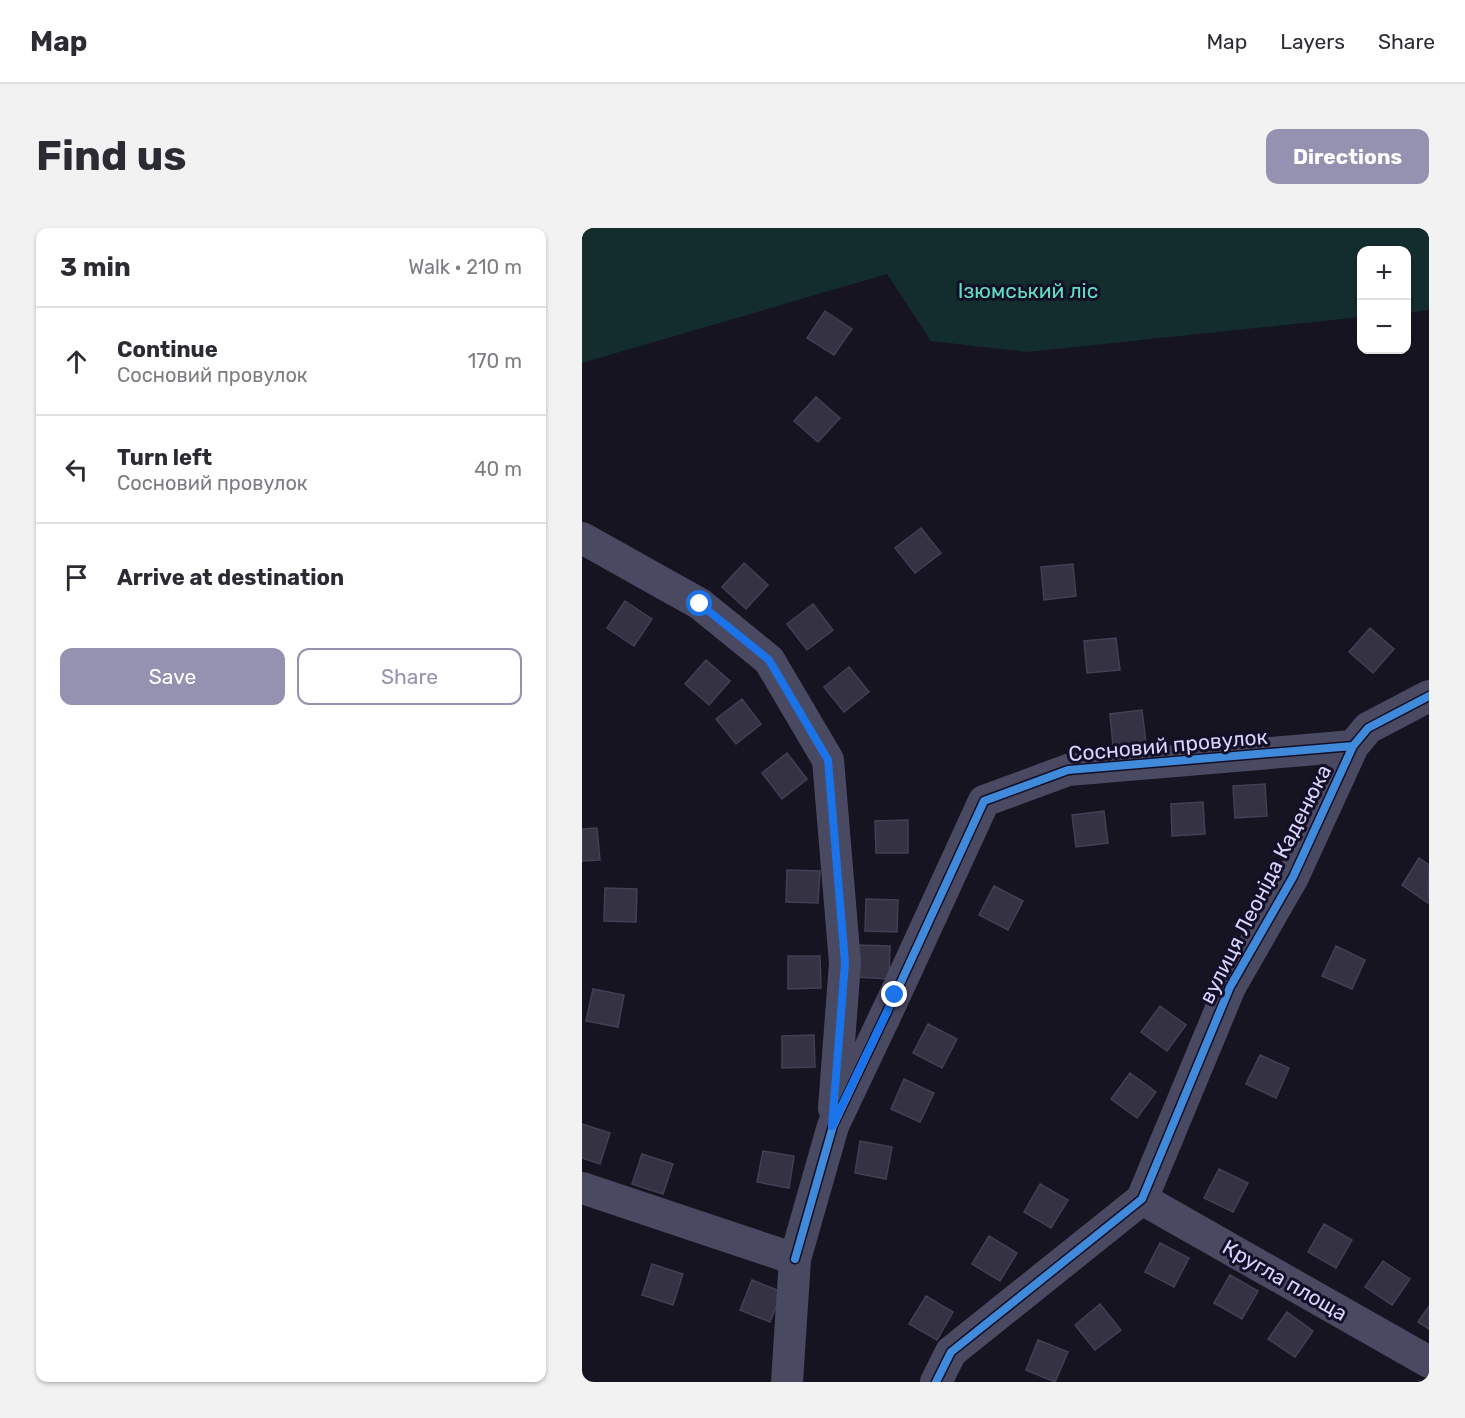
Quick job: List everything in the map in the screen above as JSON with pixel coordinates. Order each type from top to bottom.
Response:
[{"type":"street","name":"Сосновий провулок","points":[[582,538],[700,604],[769,660],[828,760],[845,963],[832,1126]]},
{"type":"street","name":"вулиця Леоніда Каденюка","points":[[936,1382],[951,1352],[1142,1199],[1230,987],[1293,877],[1353,747],[1368,728],[1429,696]]},
{"type":"street","name":"Сосновий провулок","points":[[787,1382],[795,1259],[832,1126],[984,801],[1068,770],[1353,747]]},
{"type":"street","points":[[582,1188],[795,1259]]},
{"type":"street","name":"Кругла площа","points":[[1142,1199],[1429,1362]]},
{"type":"green space","name":"Ізюмський ліс","points":[[582,228],[1429,228],[1429,310],[1411,312],[1411,246],[1357,246],[1357,317],[1027,352],[931,341],[887,274],[582,363]]},
{"type":"building","points":[[825,311],[852,329],[834,355],[807,338]]},
{"type":"building","points":[[816,397],[840,418],[818,442],[794,421]]},
{"type":"building","points":[[921,528],[941,553],[915,573],[895,548]]},
{"type":"building","points":[[744,563],[768,585],[746,609],[722,587]]},
{"type":"building","points":[[1073,564],[1076,596],[1044,600],[1041,567]]},
{"type":"building","points":[[625,601],[652,619],[634,646],[607,628]]},
{"type":"building","points":[[813,604],[833,630],[807,650],[787,624]]},
{"type":"building","points":[[1370,628],[1394,649],[1373,673],[1349,652]]},
{"type":"building","points":[[1116,638],[1120,670],[1087,673],[1084,641]]},
{"type":"building","points":[[706,660],[730,681],[709,705],[685,684]]},
{"type":"building","points":[[849,667],[869,692],[844,712],[824,687]]},
{"type":"building","points":[[742,699],[761,724],[736,744],[716,719]]},
{"type":"building","points":[[1142,710],[1146,743],[1113,746],[1110,714]]},
{"type":"building","points":[[787,753],[807,779],[782,799],[762,773]]},
{"type":"building","points":[[1265,784],[1267,816],[1235,818],[1233,786]]},
{"type":"building","points":[[1203,802],[1205,834],[1172,836],[1171,804]]},
{"type":"building","points":[[1104,811],[1108,843],[1076,847],[1072,815]]},
{"type":"building","points":[[908,820],[908,853],[876,853],[875,821]]},
{"type":"building","points":[[597,828],[600,860],[582,861],[582,829]]},
{"type":"building","points":[[1419,858],[1429,865],[1428,903],[1402,885]]},
{"type":"building","points":[[787,870],[820,871],[818,903],[786,902]]},
{"type":"building","points":[[994,886],[1023,901],[1008,930],[979,915]]},
{"type":"building","points":[[605,888],[637,889],[636,922],[604,921]]},
{"type":"building","points":[[866,899],[898,900],[897,932],[865,931]]},
{"type":"building","points":[[858,945],[890,946],[889,979],[856,977]]},
{"type":"building","points":[[1336,946],[1365,960],[1352,989],[1322,976]]},
{"type":"building","points":[[788,956],[820,956],[821,988],[788,989]]},
{"type":"building","points":[[593,989],[624,995],[618,1027],[586,1021]]},
{"type":"building","points":[[1160,1006],[1186,1025],[1167,1051],[1141,1032]]},
{"type":"building","points":[[928,1024],[957,1039],[942,1068],[913,1053]]},
{"type":"building","points":[[814,1035],[815,1067],[782,1068],[782,1036]]},
{"type":"building","points":[[1260,1055],[1289,1068],[1276,1098],[1246,1084]]},
{"type":"building","points":[[1130,1073],[1156,1092],[1137,1118],[1111,1099]]},
{"type":"building","points":[[904,1079],[934,1093],[920,1122],[891,1109]]},
{"type":"building","points":[[582,1124],[610,1133],[600,1164],[582,1158]]},
{"type":"building","points":[[860,1141],[892,1147],[886,1179],[855,1173]]},
{"type":"building","points":[[763,1151],[794,1156],[789,1188],[757,1182]]},
{"type":"building","points":[[642,1154],[673,1164],[663,1194],[632,1184]]},
{"type":"building","points":[[1219,1169],[1248,1183],[1233,1212],[1204,1198]]},
{"type":"building","points":[[1040,1184],[1068,1200],[1051,1228],[1024,1212]]},
{"type":"building","points":[[1324,1224],[1352,1240],[1336,1268],[1308,1252]]},
{"type":"building","points":[[989,1236],[1017,1253],[1000,1281],[972,1264]]},
{"type":"building","points":[[1160,1243],[1189,1258],[1174,1287],[1145,1272]]},
{"type":"building","points":[[1383,1261],[1410,1279],[1392,1305],[1365,1287]]},
{"type":"building","points":[[652,1264],[683,1274],[673,1305],[642,1295]]},
{"type":"building","points":[[1230,1275],[1258,1291],[1242,1319],[1214,1303]]},
{"type":"building","points":[[752,1280],[782,1292],[770,1322],[740,1310]]},
{"type":"building","points":[[926,1296],[953,1312],[937,1340],[909,1324]]},
{"type":"building","points":[[1100,1304],[1121,1330],[1095,1350],[1075,1325]]},
{"type":"building","points":[[1429,1306],[1429,1329],[1418,1322]]},
{"type":"building","points":[[1287,1312],[1313,1331],[1295,1357],[1268,1339]]},
{"type":"building","points":[[1038,1340],[1068,1352],[1055,1382],[1026,1370]]},
{"type":"cycle path","points":[[936,1382],[951,1352],[1142,1199],[1230,987],[1293,877],[1353,746],[1368,728],[1429,696]]},
{"type":"cycle path","points":[[795,1259],[833,1126],[984,801],[1068,770],[1353,746]]},
{"type":"route","points":[[700,604],[769,660],[828,760],[845,963],[832,1126],[895,995]]}]
